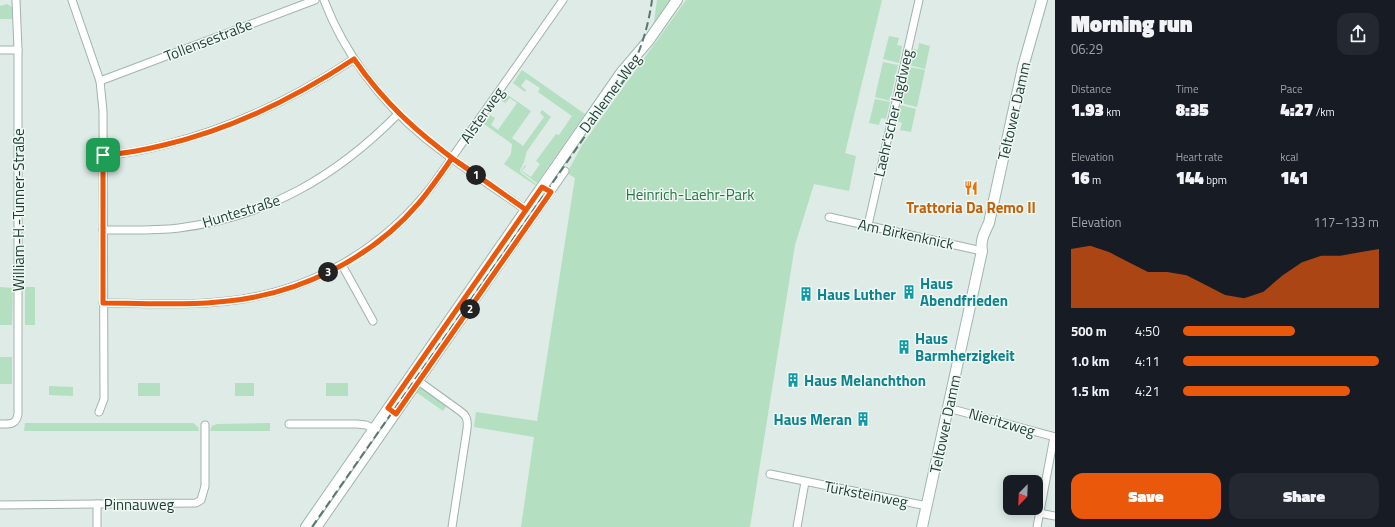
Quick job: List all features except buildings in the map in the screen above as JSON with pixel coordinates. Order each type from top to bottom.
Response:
[{"type":"main road","name":"Dahlemer Weg","points":[[313,525],[328,504],[374,429],[392,411],[415,379],[427,353],[438,345],[445,327],[458,308],[492,268],[521,226],[526,210],[547,189],[621,73],[649,40],[678,0]]},
{"type":"main road","name":"Teltower Damm","points":[[922,527],[982,250],[987,245],[989,223],[1023,67],[1042,0]]},
{"type":"street","name":"William-H.-Tunner-Straße","points":[[0,424],[12,424],[17,420],[18,414],[18,50],[16,0]]},
{"type":"street","points":[[72,0],[100,81],[103,111],[104,399],[99,412]]},
{"type":"street","name":"Tollensestraße","points":[[100,81],[315,0]]},
{"type":"street","points":[[324,0],[339,33],[354,59],[378,92],[398,114],[424,137],[526,210]]},
{"type":"street","name":"Alsterweg","points":[[103,303],[200,303],[241,300],[279,291],[318,277],[342,265],[366,250],[398,225],[418,205],[562,0]]},
{"type":"street","name":"Laehr'scher Jagdweg","points":[[868,225],[918,0]]},
{"type":"street","points":[[0,50],[18,50]]},
{"type":"street","points":[[103,155],[168,144],[224,127],[286,100],[354,59]]},
{"type":"street","name":"Huntestraße","points":[[103,230],[147,231],[180,228],[220,220],[265,206],[300,190],[341,164],[366,145],[398,114]]},
{"type":"street","name":"Dahlemer Weg","points":[[521,226],[547,189],[565,171]]},
{"type":"street","name":"Am Birkenknick","points":[[829,217],[982,250]]},
{"type":"street","points":[[342,265],[373,321]]},
{"type":"street","name":"Dahlemer Weg","points":[[415,379],[435,359],[438,345],[454,333],[470,310],[492,268]]},
{"type":"street","points":[[458,308],[470,310]]},
{"type":"street","points":[[458,308],[464,318]]},
{"type":"street","points":[[445,327],[454,333]]},
{"type":"street","points":[[427,353],[435,359]]},
{"type":"street","points":[[415,379],[460,410],[468,420],[452,527]]},
{"type":"street","name":"Nieritzweg","points":[[948,408],[1055,437]]},
{"type":"street","name":"Dahlemer Weg","points":[[328,504],[392,411]]},
{"type":"street","points":[[289,424],[357,424],[366,425],[374,429]]},
{"type":"street","name":"Pinnauweg","points":[[0,505],[196,503],[201,500],[205,486],[204,425]]},
{"type":"street","points":[[1043,494],[1055,437]]},
{"type":"street","name":"Türksteinweg","points":[[770,474],[927,506]]},
{"type":"street","name":"Türksteinweg","points":[[797,527],[806,482]]},
{"type":"street","points":[[97,504],[97,527]]},
{"type":"street","points":[[1043,514],[1055,516]]},
{"type":"street","points":[[1037,527],[1039,515]]},
{"type":"green space","points":[[657,0],[673,0],[653,29]]},
{"type":"green space","name":"Heinrich-Laehr-Park","points":[[686,0],[882,0],[845,153],[856,156],[849,191],[814,184],[795,245],[750,527],[521,527],[534,437],[474,427],[476,412],[537,421],[575,178],[567,173],[582,145]]},
{"type":"green space","points":[[7,4],[12,7],[12,19],[0,19],[0,6]]},
{"type":"green space","points":[[889,36],[899,38],[897,45],[902,46],[899,63],[883,59]]},
{"type":"green space","points":[[919,43],[930,46],[925,69],[909,65],[913,49],[918,50]]},
{"type":"green space","points":[[883,62],[898,65],[890,101],[875,97]]},
{"type":"green space","points":[[909,67],[925,70],[917,107],[901,103]]},
{"type":"green space","points":[[522,70],[585,114],[537,183],[521,171],[525,165],[526,166],[522,171],[531,177],[540,164],[536,161],[556,134],[559,135],[572,116],[538,92],[540,88],[526,79],[521,86],[526,90],[525,92],[513,83]]},
{"type":"green space","points":[[506,94],[531,111],[512,138],[523,146],[544,117],[540,113],[542,110],[551,117],[527,151],[520,170],[521,173],[536,184],[535,185],[504,164],[511,154],[512,144],[484,124],[490,115],[495,118],[491,125],[498,130],[517,103],[510,98],[505,103],[501,100]]},
{"type":"green space","points":[[875,99],[890,102],[886,119],[881,118],[879,125],[869,123]]},
{"type":"green space","points":[[900,105],[916,109],[911,132],[900,130],[902,123],[897,121]]},
{"type":"green space","points":[[0,287],[13,288],[12,325],[0,325]]},
{"type":"green space","points":[[25,287],[35,287],[35,325],[25,325]]},
{"type":"green space","points":[[0,357],[12,357],[12,384],[0,384]]},
{"type":"green space","points":[[138,383],[160,383],[160,396],[138,396]]},
{"type":"green space","points":[[235,383],[254,383],[254,396],[235,396]]},
{"type":"green space","points":[[326,383],[348,383],[348,396],[326,396]]},
{"type":"green space","points":[[49,386],[73,387],[73,396],[49,395]]},
{"type":"green space","points":[[420,386],[447,405],[443,411],[416,392]]},
{"type":"green space","points":[[25,423],[193,423],[198,427],[199,431],[24,431]]},
{"type":"green space","points":[[270,423],[270,431],[210,431],[212,426],[217,424]]},
{"type":"railway","points":[[312,527],[625,79],[643,41],[652,0]]},
{"type":"place","name":"Trattoria Da Remo II","points":[[971,188]]},
{"type":"place","name":"Haus Abendfrieden","points":[[909,292]]},
{"type":"place","name":"Haus Luther","points":[[806,294]]},
{"type":"place","name":"Haus Barmherzigkeit","points":[[904,347]]},
{"type":"place","name":"Haus Melanchthon","points":[[793,380]]},
{"type":"place","name":"Haus Meran","points":[[863,419]]},
{"type":"route","points":[[103,155],[103,303],[200,303],[241,300],[279,291],[310,280],[335,269],[350,260],[381,239],[398,225],[418,205],[452,158],[460,164],[523,207],[526,210],[542,187],[551,192],[396,414],[388,408],[526,210],[460,164],[412,127],[386,101],[354,59],[334,73],[286,100],[224,127],[188,139],[160,146],[103,155]]}]
